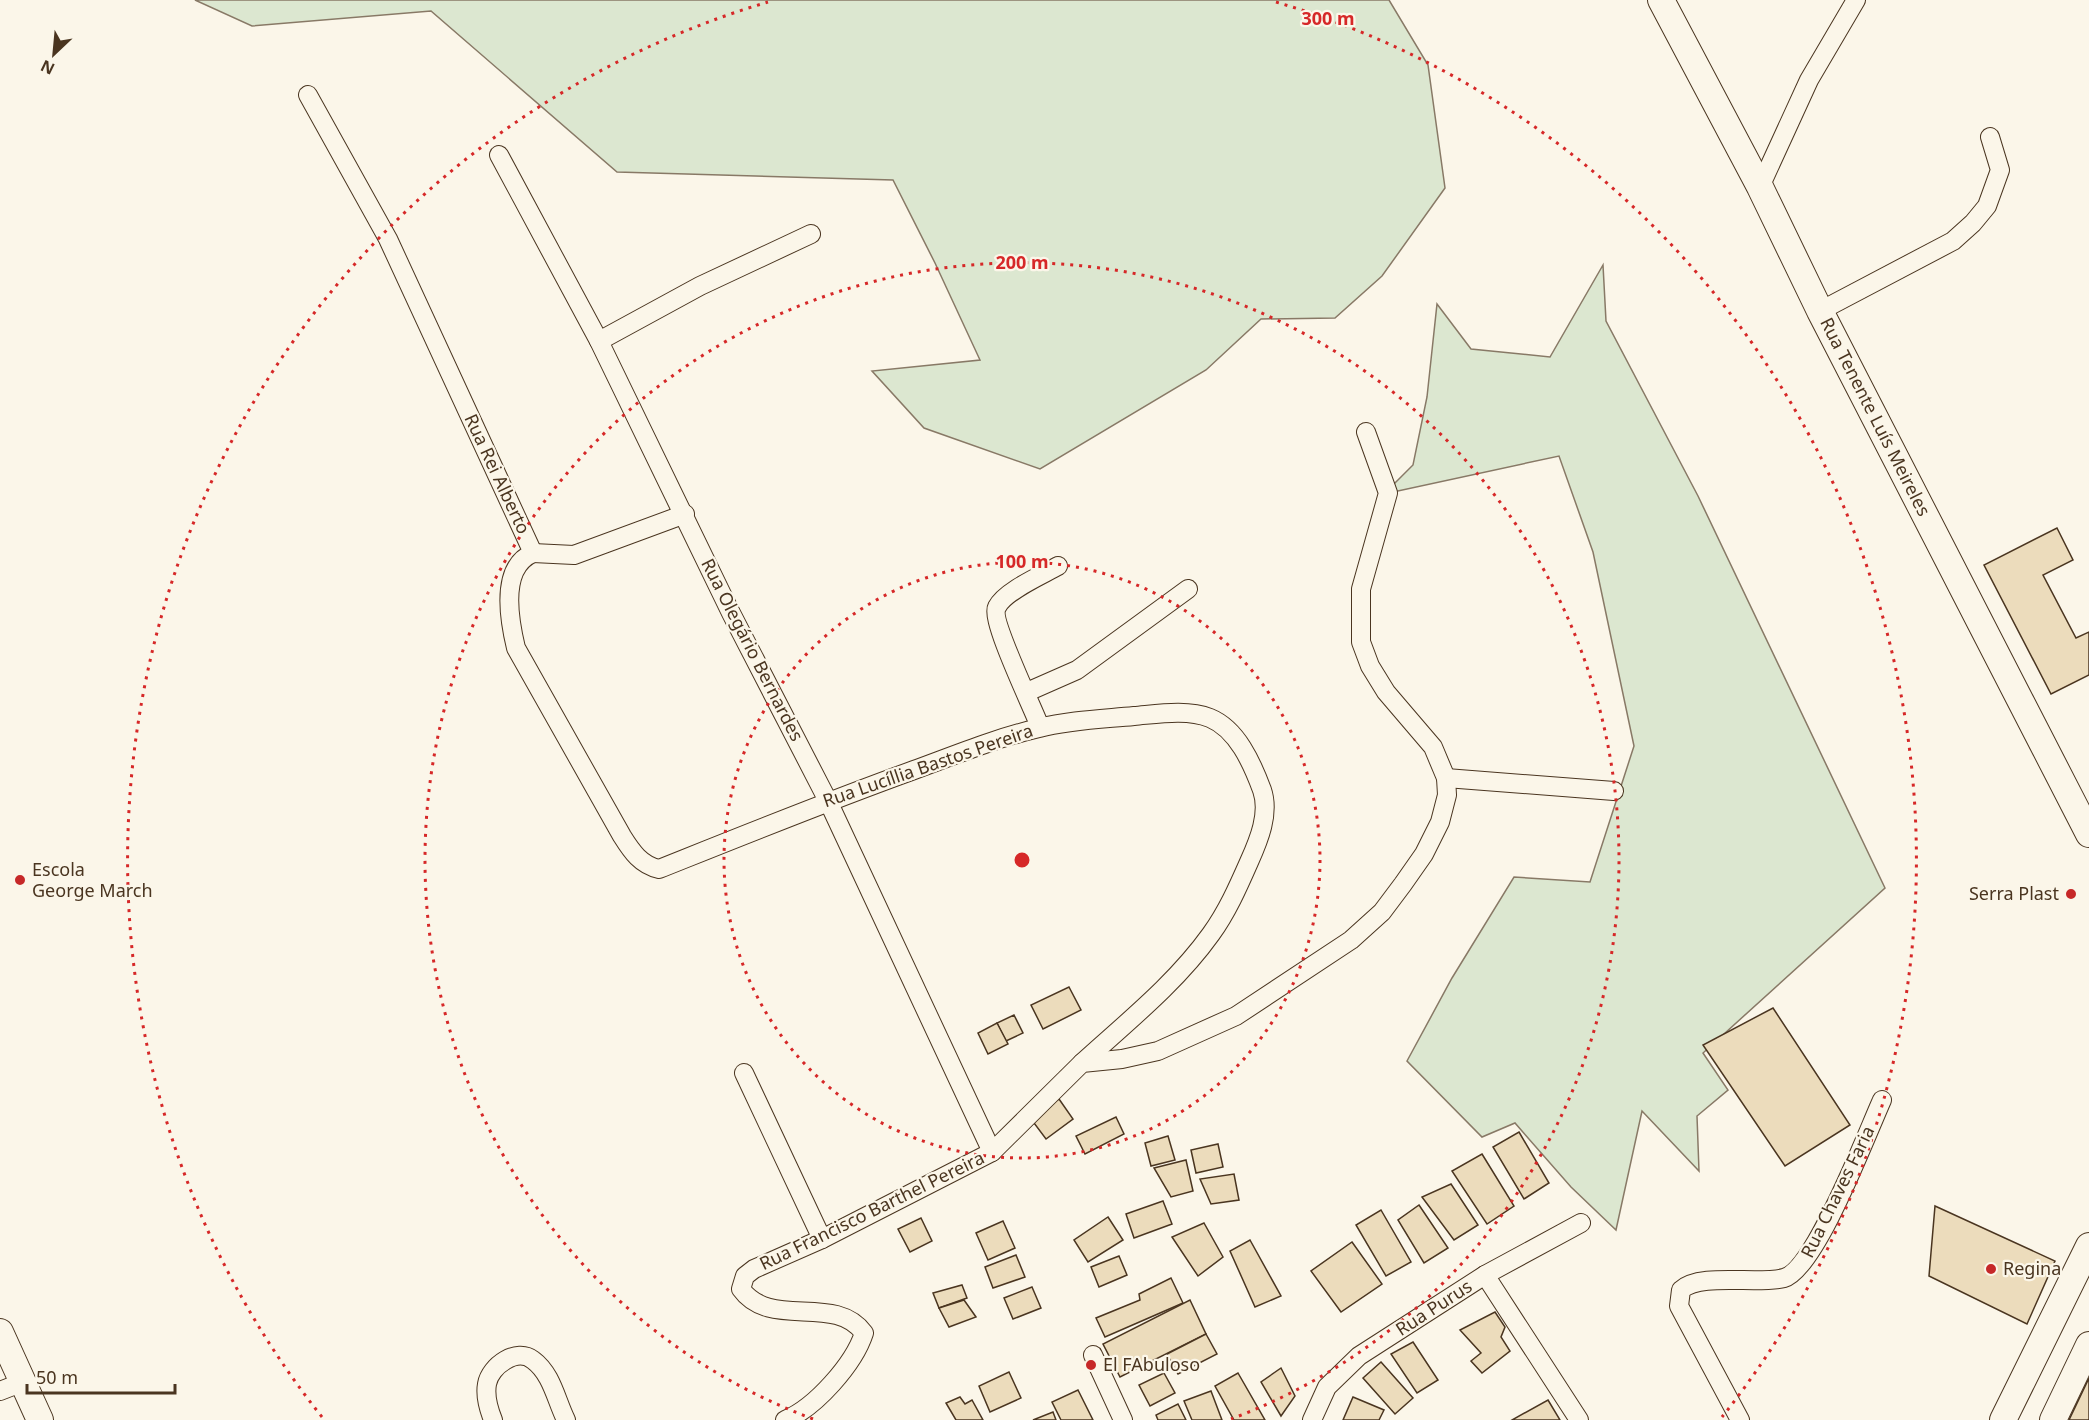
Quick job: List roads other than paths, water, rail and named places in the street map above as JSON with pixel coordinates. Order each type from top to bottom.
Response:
[{"type":"main road","name":"Rua Tenente Luís Meireles","points":[[1661,0],[1760,187],[1820,311],[2089,834]]},
{"type":"main road","points":[[2003,1420],[2089,1246]]},
{"type":"main road","points":[[0,1332],[12,1386],[40,1420]]},
{"type":"main road","points":[[2054,1420],[2089,1345]]},
{"type":"street","points":[[1760,187],[1809,80],[1856,0]]},
{"type":"street","name":"Rua Rei Alberto","points":[[308,95],[388,239],[534,553],[518,563],[513,573],[512,632],[516,648],[630,849],[645,864],[659,869]]},
{"type":"street","points":[[1820,311],[1953,241],[1973,223],[1987,206],[2000,170],[1990,137]]},
{"type":"street","name":"Rua Olegário Bernardes","points":[[499,155],[599,341],[685,514],[731,613],[828,801],[992,1152]]},
{"type":"street","points":[[599,341],[700,286],[811,234]]},
{"type":"street","points":[[1083,1063],[1122,1059],[1158,1051],[1190,1038],[1236,1016],[1351,940],[1382,912],[1424,854],[1440,822],[1447,795],[1446,778],[1433,747],[1386,692],[1370,666],[1361,642],[1361,589],[1388,493],[1366,432]]},
{"type":"street","points":[[534,553],[574,555],[685,514]]},
{"type":"street","points":[[1040,727],[1027,692],[1001,636],[995,614],[997,607],[1011,594],[1058,566]]},
{"type":"street","points":[[1027,692],[1077,670],[1188,588]]},
{"type":"street","name":"Rua Lucíllia Bastos Pereira","points":[[659,869],[828,801],[993,741],[1040,727],[1145,715],[1189,713],[1209,717],[1224,725],[1241,746],[1255,771],[1264,797],[1265,813],[1256,847],[1236,892],[1212,933],[1182,970],[1083,1063]]},
{"type":"street","points":[[1446,778],[1614,791]]},
{"type":"street","name":"Rua Francisco Barthel Pereira","points":[[784,1420],[801,1414],[843,1371],[859,1347],[864,1333],[858,1324],[835,1314],[796,1313],[760,1305],[749,1300],[741,1289],[745,1276],[754,1269],[822,1239],[992,1152],[1083,1063]]},
{"type":"street","points":[[744,1073],[822,1239]]},
{"type":"street","name":"Rua Chaves Faria","points":[[1740,1420],[1679,1306],[1681,1290],[1686,1286],[1708,1281],[1786,1278],[1799,1269],[1820,1237],[1882,1100]]},
{"type":"street","name":"Rua Purus","points":[[1312,1420],[1327,1388],[1359,1356],[1485,1275],[1581,1224]]},
{"type":"street","points":[[1485,1275],[1579,1420]]},
{"type":"street","points":[[494,1420],[487,1384],[491,1374],[503,1361],[521,1355],[531,1358],[545,1371],[566,1420]]},
{"type":"street","points":[[1093,1355],[1123,1420]]},
{"type":"place","name":"Escola George March","points":[[20,880]]},
{"type":"place","name":"Serra Plast","points":[[2071,894]]},
{"type":"place","name":"Regina","points":[[1991,1269]]},
{"type":"place","name":"El FAbuloso","points":[[1091,1365]]}]
